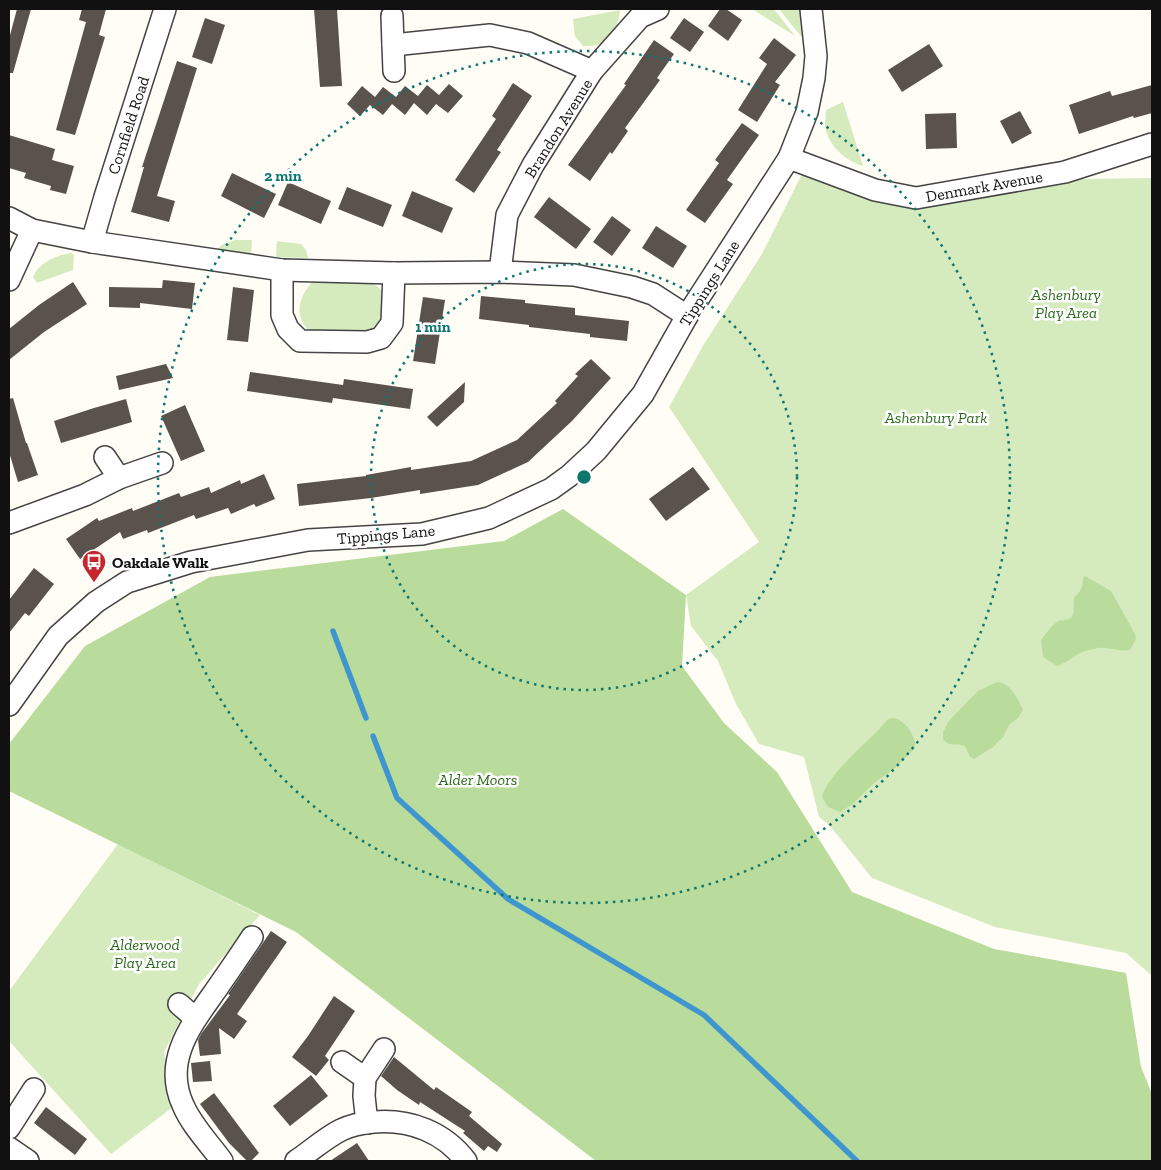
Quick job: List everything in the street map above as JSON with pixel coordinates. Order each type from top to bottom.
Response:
[{"type":"street","name":"Cornfield Road","points":[[92,242],[165,9]]},
{"type":"street","name":"Brandon Avenue","points":[[500,272],[507,215],[533,165],[592,71],[640,17],[658,9]]},
{"type":"street","name":"Tippings Lane","points":[[9,705],[58,636],[96,602],[127,582],[191,562],[308,540],[422,534],[489,518],[552,489],[569,476],[596,451],[643,394],[687,316],[789,158],[807,112],[814,78],[816,56],[811,9]]},
{"type":"street","points":[[392,16],[394,71]]},
{"type":"street","points":[[393,45],[490,35],[528,43],[592,71]]},
{"type":"street","name":"Denmark Avenue","points":[[789,158],[875,190],[916,198],[1065,172],[1152,144]]},
{"type":"street","points":[[9,218],[32,230],[92,242],[282,270],[394,273],[500,272],[574,275],[632,287],[653,294],[687,316]]},
{"type":"street","points":[[9,280],[32,230]]},
{"type":"street","points":[[282,270],[282,315],[288,329],[300,341],[368,342],[381,338],[392,323],[394,273]]},
{"type":"street","points":[[105,457],[119,478]]},
{"type":"street","points":[[9,522],[85,496],[119,478],[162,462]]},
{"type":"street","points":[[222,1161],[183,1106],[178,1091],[176,1071],[187,1011],[252,937]]},
{"type":"street","points":[[368,1123],[364,1086],[365,1078],[384,1049]]},
{"type":"street","points":[[342,1062],[365,1078]]},
{"type":"street","points":[[9,1128],[34,1089]]},
{"type":"street","points":[[296,1161],[340,1130],[356,1124],[397,1122],[416,1125],[444,1138],[466,1161]]},
{"type":"street","points":[[9,1148],[28,1161]]},
{"type":"green space","points":[[752,9],[774,9],[795,36]]},
{"type":"green space","points":[[779,9],[800,9],[804,40]]},
{"type":"green space","points":[[620,10],[614,30],[600,44],[583,46],[575,36],[573,19]]},
{"type":"green space","points":[[843,102],[863,166],[850,161],[838,151],[833,146],[827,133],[825,126],[826,110]]},
{"type":"green space","name":"Ashenbury Park","points":[[804,170],[912,202],[977,196],[1082,179],[1152,178],[1152,1001],[1151,975],[1126,953],[995,927],[872,878],[830,826],[819,817],[804,757],[759,744],[736,704],[718,661],[691,626],[686,595],[759,542],[669,407],[704,344],[762,254]]},
{"type":"green space","points":[[235,240],[252,240],[251,258],[216,250],[222,245]]},
{"type":"green space","points":[[277,241],[301,244],[306,250],[308,258],[276,257]]},
{"type":"green space","points":[[71,253],[74,255],[73,270],[37,283],[33,277],[39,268],[54,258]]},
{"type":"green space","points":[[368,282],[377,286],[384,293],[385,321],[366,336],[308,330],[301,318],[300,306],[301,300],[311,283]]},
{"type":"green space","name":"Alder Moors","points":[[563,509],[686,595],[682,666],[724,723],[777,772],[852,892],[994,949],[1126,973],[1141,1067],[1152,1094],[1152,1161],[596,1161],[296,932],[9,791],[9,744],[85,646],[210,577],[504,541]]},
{"type":"green space","points":[[1085,576],[1111,591],[1136,639],[1130,650],[1098,648],[1082,652],[1057,666],[1043,657],[1041,640],[1057,622],[1069,619],[1073,615],[1074,598],[1081,589]]},
{"type":"green space","points":[[997,682],[1010,688],[1023,710],[993,747],[974,759],[970,757],[965,746],[945,742],[943,732],[948,722],[978,691]]},
{"type":"green space","points":[[894,718],[902,722],[912,734],[915,748],[895,768],[874,783],[853,804],[840,812],[828,807],[822,797],[833,777],[888,719]]},
{"type":"green space","name":"Alderwood Play Area","points":[[118,844],[260,915],[199,984],[164,1052],[173,1107],[111,1154],[9,1041],[9,991]]},
{"type":"building","points":[[17,9],[31,9],[13,73],[9,73],[9,39]]},
{"type":"building","points":[[82,9],[106,9],[99,35],[105,37],[75,135],[56,130],[86,22],[79,20]]},
{"type":"building","points":[[314,9],[337,9],[342,86],[320,87]]},
{"type":"building","points":[[720,9],[726,9],[742,20],[728,41],[708,26]]},
{"type":"building","points":[[205,18],[225,25],[212,64],[192,57]]},
{"type":"building","points":[[684,18],[704,32],[690,52],[670,38]]},
{"type":"building","points":[[774,38],[796,55],[775,82],[780,85],[757,122],[738,110],[767,64],[759,58]]},
{"type":"building","points":[[654,40],[674,54],[657,78],[660,80],[625,128],[628,131],[612,154],[610,152],[590,181],[568,165],[626,85],[624,84]]},
{"type":"building","points":[[929,44],[943,66],[902,92],[888,70]]},
{"type":"building","points":[[177,61],[197,68],[157,196],[175,201],[169,222],[131,212],[144,167],[142,167]]},
{"type":"building","points":[[513,83],[532,96],[497,150],[501,152],[474,193],[455,180],[496,119],[492,116]]},
{"type":"building","points":[[449,84],[463,96],[448,113],[436,104],[427,115],[414,103],[405,115],[392,104],[383,115],[370,105],[360,116],[347,104],[362,86],[375,97],[383,87],[396,97],[405,86],[418,96],[427,85],[439,95]]},
{"type":"building","points":[[1152,85],[1152,113],[1134,118],[1133,116],[1079,134],[1069,105],[1110,91],[1112,96]]},
{"type":"building","points":[[1020,111],[1032,133],[1012,144],[1000,121]]},
{"type":"building","points":[[956,113],[957,148],[926,149],[925,114]]},
{"type":"building","points":[[742,123],[759,135],[727,180],[733,184],[705,223],[686,210],[719,163],[715,160]]},
{"type":"building","points":[[9,135],[55,149],[52,160],[74,166],[66,194],[50,190],[51,186],[24,178],[26,173],[9,168]]},
{"type":"building","points":[[232,173],[276,194],[264,218],[221,196]]},
{"type":"building","points":[[288,182],[331,201],[321,224],[278,205]]},
{"type":"building","points":[[347,187],[392,205],[383,227],[338,209]]},
{"type":"building","points":[[412,191],[453,208],[442,233],[402,216]]},
{"type":"building","points":[[549,197],[591,229],[576,249],[534,217]]},
{"type":"building","points":[[612,216],[631,230],[612,256],[593,242]]},
{"type":"building","points":[[656,226],[687,246],[673,268],[642,248]]},
{"type":"building","points":[[163,280],[195,283],[192,309],[140,303],[140,308],[109,307],[109,287],[162,288]]},
{"type":"building","points":[[73,282],[87,304],[44,332],[9,360],[9,329],[39,305]]},
{"type":"building","points":[[233,287],[254,290],[248,342],[227,340]]},
{"type":"building","points":[[481,296],[525,300],[525,303],[575,308],[575,315],[629,321],[627,341],[479,319]]},
{"type":"building","points":[[423,297],[445,300],[435,364],[413,361]]},
{"type":"building","points":[[591,359],[611,378],[572,421],[528,462],[478,485],[420,494],[420,490],[371,498],[299,506],[297,484],[366,476],[411,467],[411,470],[471,461],[517,440],[557,403],[555,401],[578,376],[575,374]]},
{"type":"building","points":[[166,364],[173,378],[119,390],[116,376]]},
{"type":"building","points":[[250,372],[343,385],[344,379],[413,389],[410,409],[333,398],[332,403],[247,391]]},
{"type":"building","points":[[465,382],[464,402],[437,427],[427,417]]},
{"type":"building","points":[[13,398],[26,443],[38,475],[18,482],[9,452],[9,399]]},
{"type":"building","points":[[126,399],[132,422],[61,443],[54,421]]},
{"type":"building","points":[[185,405],[205,451],[181,461],[161,416]]},
{"type":"building","points":[[693,467],[710,489],[666,521],[649,499]]},
{"type":"building","points":[[264,474],[275,499],[256,507],[254,504],[231,514],[228,508],[196,519],[194,515],[148,533],[147,530],[123,539],[120,532],[80,559],[66,539],[97,518],[99,521],[132,508],[133,511],[179,493],[181,497],[209,487],[211,493],[240,480],[241,484]]},
{"type":"building","points":[[34,568],[54,584],[29,616],[25,613],[9,633],[9,600]]},
{"type":"building","points":[[271,931],[287,942],[237,1014],[247,1021],[234,1039],[219,1028],[221,1054],[200,1056],[198,1040],[201,1034],[230,995],[228,994]]},
{"type":"building","points":[[334,996],[355,1011],[325,1056],[329,1060],[316,1076],[292,1057]]},
{"type":"building","points":[[394,1057],[434,1090],[436,1087],[472,1112],[469,1116],[502,1144],[497,1152],[488,1146],[484,1151],[463,1133],[465,1131],[420,1102],[419,1105],[381,1076]]},
{"type":"building","points":[[210,1061],[212,1081],[193,1082],[191,1063]]},
{"type":"building","points":[[311,1075],[328,1096],[290,1126],[273,1106]]},
{"type":"building","points":[[214,1093],[259,1153],[251,1161],[247,1161],[229,1143],[200,1104]]},
{"type":"building","points":[[46,1107],[87,1139],[75,1155],[34,1123]]},
{"type":"building","points":[[357,1143],[369,1161],[330,1161]]},
{"type":"waterway","points":[[333,631],[366,718]]},
{"type":"waterway","points":[[373,736],[397,798],[508,899],[704,1015],[857,1161]]},
{"type":"place","name":"Oakdale Walk","points":[[94,583]]},
{"type":"park label","name":"Ashenbury Play Area","points":[[1066,303]]}]
